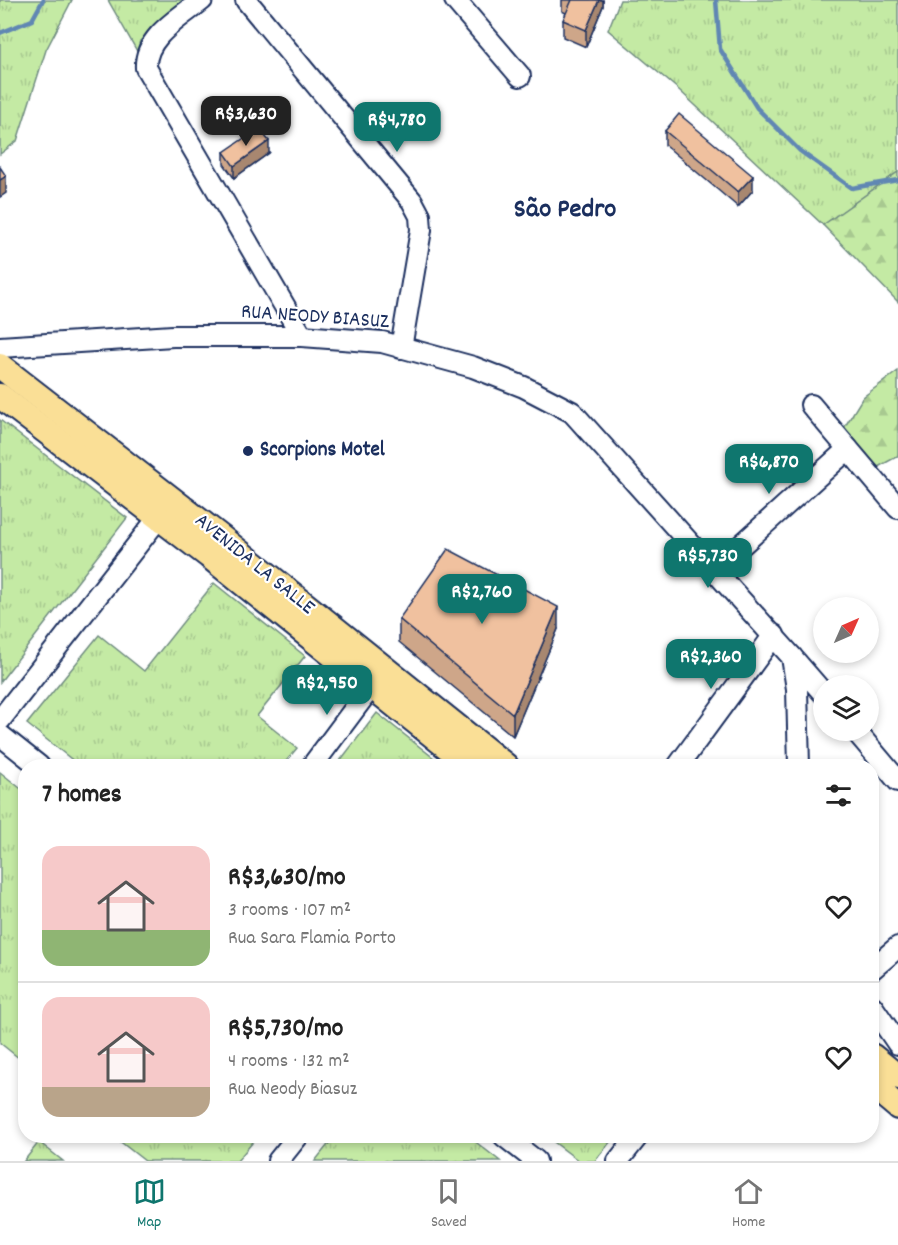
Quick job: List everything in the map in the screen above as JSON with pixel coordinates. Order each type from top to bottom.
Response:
[{"type":"main road","name":"AVENIDA LA SALLE","points":[[0,366],[216,548],[482,759]]},
{"type":"main road","name":"AVENIDA LA SALLE","points":[[0,396],[159,517],[216,548],[371,687],[481,759]]},
{"type":"main road","points":[[879,1062],[898,1077]]},
{"type":"main road","points":[[879,1091],[898,1107]]},
{"type":"street","points":[[202,0],[155,39],[145,55],[146,68],[302,336]]},
{"type":"street","points":[[246,0],[412,201],[420,216],[421,230],[401,348]]},
{"type":"street","points":[[455,0],[520,76]]},
{"type":"street","name":"RUA NEODY BIASUZ","points":[[0,347],[173,336],[302,336],[382,342],[473,367],[525,387],[572,412],[792,657],[798,689],[800,759]]},
{"type":"street","points":[[811,405],[898,508]]},
{"type":"street","points":[[715,569],[848,449]]},
{"type":"street","points":[[0,720],[159,517]]},
{"type":"street","points":[[683,759],[774,635]]},
{"type":"street","points":[[792,657],[813,681]]},
{"type":"street","points":[[317,759],[371,687]]},
{"type":"street","points":[[0,735],[30,759]]},
{"type":"street","points":[[864,741],[898,781]]},
{"type":"street","points":[[879,963],[898,947]]},
{"type":"street","points":[[879,1016],[898,1044]]},
{"type":"street","points":[[278,1161],[292,1143]]},
{"type":"street","points":[[513,1143],[536,1161]]},
{"type":"street","points":[[618,1161],[632,1143]]},
{"type":"green space","points":[[0,0],[72,0],[46,50],[17,141],[0,154]]},
{"type":"green space","points":[[108,0],[188,0],[140,41],[137,51]]},
{"type":"green space","points":[[620,0],[898,0],[898,172],[823,225],[679,90],[608,30]]},
{"type":"green space","points":[[898,172],[898,302],[823,225]]},
{"type":"green space","points":[[898,371],[898,456],[878,467],[844,428],[863,397]]},
{"type":"green space","points":[[0,420],[127,518],[0,682]]},
{"type":"green space","points":[[214,583],[305,656],[257,716],[297,748],[288,759],[71,759],[27,724],[99,635],[144,671]]},
{"type":"green space","points":[[377,713],[435,759],[341,759]]},
{"type":"green space","points":[[0,772],[18,786],[18,1057],[0,1043]]},
{"type":"green space","points":[[40,1143],[63,1161],[24,1161]]},
{"type":"green space","points":[[122,1143],[252,1143],[237,1161],[145,1161]]},
{"type":"green space","points":[[329,1143],[477,1143],[500,1161],[315,1161]]},
{"type":"green space","points":[[555,1143],[609,1143],[595,1161],[579,1161]]},
{"type":"building","points":[[572,0],[599,0],[586,30],[563,20]]},
{"type":"building","points":[[679,114],[753,176],[738,192],[665,131]]},
{"type":"building","points":[[259,128],[269,141],[234,166],[224,152]]},
{"type":"building","points":[[0,167],[6,176],[0,180]]},
{"type":"building","points":[[448,549],[558,607],[513,714],[399,619]]},
{"type":"waterway","points":[[0,33],[32,20],[43,0]]},
{"type":"waterway","points":[[716,0],[720,49],[757,108],[800,151],[852,188],[898,180]]},
{"type":"place","name":"Scorpions Motel","points":[[248,451]]},
{"type":"district","name":"São Pedro","points":[[565,210]]}]
